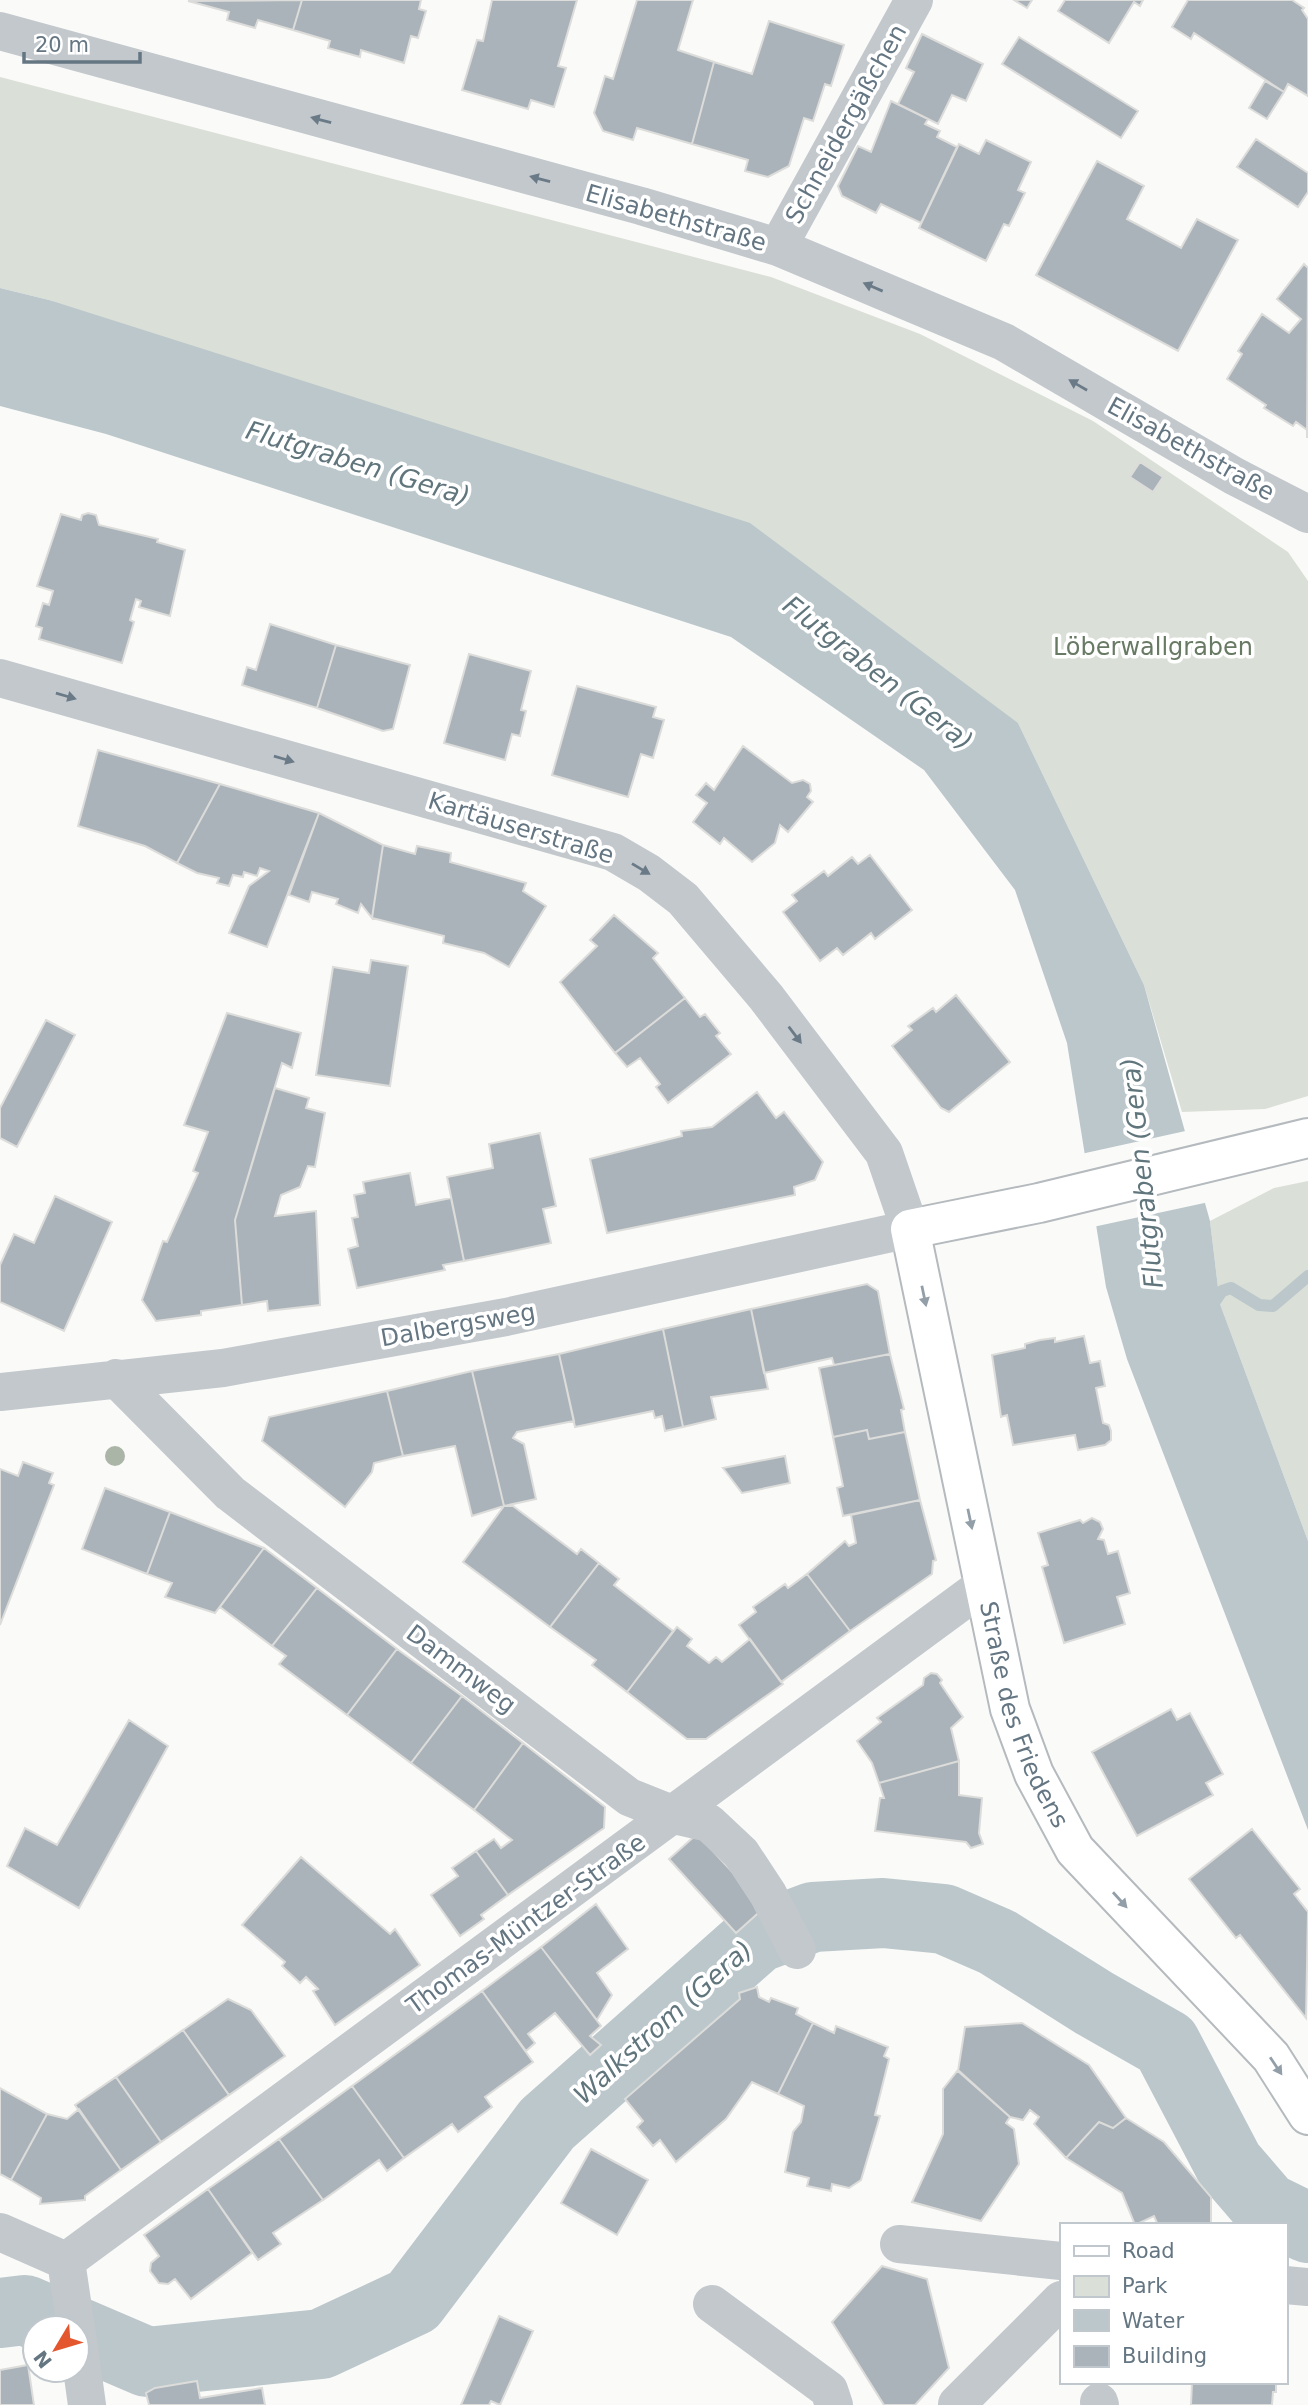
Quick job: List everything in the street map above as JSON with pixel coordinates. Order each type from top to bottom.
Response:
[{"type":"main road","points":[[910,1229],[1039,1203],[1308,1138]]},
{"type":"main road","name":"Straße des Friedens","points":[[910,1229],[1010,1709],[1034,1774],[1075,1850],[1271,2057],[1308,2115]]},
{"type":"street","name":"Schneidergäßchen","points":[[778,247],[914,0]]},
{"type":"street","name":"Elisabethstraße","points":[[0,32],[641,206],[778,247],[1004,342],[1234,476],[1308,514]]},
{"type":"street","name":"Kartäuserstraße","points":[[0,678],[613,852],[649,873],[683,899],[766,997],[884,1153],[910,1229]]},
{"type":"street","name":"Dalbergsweg","points":[[0,1392],[223,1368],[506,1317],[910,1229]]},
{"type":"street","name":"Dammweg","points":[[116,1378],[230,1493],[629,1797],[674,1815],[709,1823],[741,1853],[768,1894],[797,1950]]},
{"type":"street","name":"Thomas-Müntzer-Straße","points":[[66,2261],[984,1585]]},
{"type":"street","points":[[0,2232],[66,2261],[74,2314]]},
{"type":"street","points":[[899,2244],[1060,2261]]},
{"type":"street","points":[[1287,2285],[1308,2287]]},
{"type":"street","points":[[957,2404],[1060,2301]]},
{"type":"street","points":[[712,2304],[829,2390],[834,2405]]},
{"type":"street","points":[[84,2384],[87,2405]]},
{"type":"green space","name":"Löberwallgraben","points":[[0,77],[771,277],[920,334],[1093,421],[1288,552],[1308,581],[1308,1096],[1265,1109],[1182,1112],[1144,985],[1018,723],[49,300],[0,288]]},
{"type":"green space","points":[[1308,1181],[1308,1541],[1220,1304],[1210,1221],[1274,1188]]},
{"type":"water","name":"Flutgraben (Gera)","points":[[0,288],[49,300],[750,523],[1018,723],[1144,985],[1210,1221],[1220,1304],[1308,1541],[1308,1830],[1127,1359],[1106,1287],[1067,1043],[1015,890],[924,770],[731,637],[106,434],[0,406]]},
{"type":"pier","points":[[1190,1130],[1209,1202],[1093,1227],[1081,1154]]},
{"type":"building","points":[[302,0],[293,30],[258,20],[255,28],[227,20],[229,12],[188,1]]},
{"type":"building","points":[[302,0],[421,0],[419,9],[426,11],[418,38],[411,36],[404,63],[361,50],[360,57],[328,48],[330,41],[293,30]]},
{"type":"building","points":[[492,0],[577,0],[558,66],[566,68],[554,107],[531,100],[528,109],[462,90],[477,40],[483,41]]},
{"type":"building","points":[[637,0],[693,0],[678,50],[714,62],[692,144],[637,128],[633,140],[603,131],[594,113],[605,76],[613,79]]},
{"type":"building","points":[[1014,0],[1032,0],[1027,8]]},
{"type":"building","points":[[1065,0],[1143,0],[1140,6],[1134,2],[1109,43],[1058,11]]},
{"type":"building","points":[[1188,0],[1292,0],[1304,8],[1302,10],[1308,19],[1308,96],[1288,84],[1284,92],[1194,33],[1191,39],[1172,27]]},
{"type":"building","points":[[769,21],[844,45],[831,86],[825,84],[813,121],[804,118],[789,166],[768,177],[745,171],[748,160],[692,144],[714,62],[752,74]]},
{"type":"building","points":[[922,34],[983,64],[966,101],[952,95],[938,124],[898,104],[914,72],[906,68]]},
{"type":"building","points":[[1019,37],[1138,111],[1121,138],[1002,64]]},
{"type":"building","points":[[1265,81],[1284,92],[1267,119],[1249,108]]},
{"type":"building","points":[[891,101],[928,119],[925,124],[940,131],[937,137],[957,147],[921,223],[881,204],[876,213],[842,196],[838,186],[858,146],[871,152]]},
{"type":"building","points":[[1256,139],[1308,173],[1308,192],[1298,207],[1237,167]]},
{"type":"building","points":[[986,140],[1031,162],[1018,190],[1025,193],[1009,226],[1004,224],[986,261],[919,228],[959,144],[979,154]]},
{"type":"building","points":[[1097,161],[1144,186],[1127,219],[1181,248],[1197,219],[1238,240],[1178,351],[1036,275]]},
{"type":"building","points":[[1304,264],[1308,268],[1307,438],[1307,430],[1296,422],[1293,426],[1264,408],[1266,405],[1227,379],[1242,354],[1238,351],[1262,314],[1289,333],[1301,319],[1277,299]]},
{"type":"building","points":[[1140,462],[1163,477],[1153,492],[1130,477]]},
{"type":"building","points":[[61,514],[81,520],[82,515],[96,515],[99,525],[158,539],[157,542],[185,550],[170,616],[139,607],[141,601],[136,599],[130,620],[134,622],[122,663],[39,639],[42,628],[36,626],[43,603],[49,605],[53,591],[37,586]]},
{"type":"building","points":[[270,624],[336,645],[317,708],[242,685],[247,667],[256,670]]},
{"type":"building","points":[[336,645],[410,665],[393,729],[383,731],[317,708]]},
{"type":"building","points":[[469,654],[531,671],[521,710],[526,711],[520,736],[512,734],[505,760],[444,743]]},
{"type":"building","points":[[577,686],[656,707],[653,717],[664,720],[653,758],[641,754],[628,797],[552,775]]},
{"type":"building","points":[[743,746],[792,783],[803,780],[810,784],[811,791],[807,797],[813,802],[788,832],[780,825],[775,843],[752,862],[724,838],[720,844],[693,822],[707,803],[696,795],[706,783],[714,790]]},
{"type":"building","points":[[98,750],[220,784],[177,863],[145,846],[78,826]]},
{"type":"building","points":[[220,784],[319,813],[267,947],[229,933],[249,886],[269,871],[260,868],[257,876],[244,872],[243,877],[233,875],[229,886],[217,883],[219,878],[197,873],[177,863]]},
{"type":"building","points":[[319,813],[383,845],[372,918],[361,904],[358,913],[336,904],[338,899],[312,892],[309,902],[289,895]]},
{"type":"building","points":[[383,845],[415,854],[417,846],[451,853],[450,862],[526,883],[523,891],[546,906],[509,967],[484,953],[443,943],[444,936],[372,918]]},
{"type":"building","points":[[870,855],[912,910],[875,939],[871,933],[843,955],[837,948],[820,961],[783,912],[797,901],[792,895],[824,871],[828,876],[852,857],[858,864]]},
{"type":"building","points":[[614,915],[658,953],[653,958],[685,998],[615,1053],[560,982],[597,946],[590,940]]},
{"type":"building","points":[[371,960],[408,966],[390,1086],[316,1075],[333,967],[369,973]]},
{"type":"building","points":[[956,995],[1010,1062],[949,1112],[941,1108],[892,1046],[912,1030],[908,1026],[933,1008],[936,1012]]},
{"type":"building","points":[[685,998],[700,1017],[705,1014],[720,1033],[716,1036],[731,1054],[668,1103],[656,1087],[660,1084],[640,1058],[627,1067],[615,1053]]},
{"type":"building","points":[[227,1013],[301,1033],[292,1068],[282,1063],[235,1220],[242,1305],[201,1311],[201,1315],[156,1321],[142,1300],[163,1241],[167,1242],[198,1173],[193,1171],[208,1132],[184,1125]]},
{"type":"building","points":[[46,1020],[75,1035],[17,1147],[0,1138],[0,1108]]},
{"type":"building","points":[[275,1088],[309,1098],[306,1108],[325,1113],[315,1167],[308,1166],[300,1187],[281,1195],[275,1216],[316,1211],[320,1305],[268,1311],[267,1301],[242,1305],[235,1220]]},
{"type":"building","points":[[757,1092],[776,1118],[784,1112],[823,1162],[815,1180],[794,1187],[795,1195],[607,1233],[590,1159],[682,1136],[681,1131],[712,1127]]},
{"type":"building","points":[[540,1133],[556,1206],[543,1209],[551,1243],[464,1261],[447,1177],[493,1168],[489,1144]]},
{"type":"building","points":[[410,1173],[416,1205],[451,1198],[464,1261],[443,1265],[445,1270],[357,1288],[348,1249],[358,1246],[352,1218],[358,1217],[354,1195],[365,1193],[363,1182]]},
{"type":"building","points":[[55,1196],[112,1222],[64,1331],[0,1302],[0,1265],[14,1234],[34,1243]]},
{"type":"building","points":[[867,1284],[878,1291],[890,1354],[834,1365],[832,1358],[764,1373],[751,1309]]},
{"type":"building","points":[[751,1309],[768,1389],[711,1397],[716,1419],[683,1427],[663,1329]]},
{"type":"building","points":[[663,1329],[683,1427],[665,1431],[662,1416],[655,1418],[653,1411],[575,1427],[559,1354]]},
{"type":"building","points":[[1084,1336],[1090,1363],[1100,1361],[1105,1386],[1096,1388],[1103,1423],[1109,1425],[1111,1440],[1105,1445],[1078,1450],[1075,1435],[1013,1445],[1007,1415],[1001,1417],[992,1355],[1025,1348],[1025,1344],[1040,1340],[1055,1338],[1055,1342]]},
{"type":"building","points":[[559,1354],[574,1421],[517,1432],[513,1438],[524,1444],[536,1499],[504,1506],[472,1371]]},
{"type":"building","points":[[890,1354],[904,1409],[901,1410],[905,1432],[869,1439],[867,1430],[833,1437],[819,1368]]},
{"type":"building","points":[[472,1371],[504,1506],[472,1516],[455,1446],[403,1456],[387,1391]]},
{"type":"building","points":[[387,1391],[403,1456],[374,1463],[372,1472],[345,1507],[262,1441],[269,1417]]},
{"type":"building","points":[[867,1430],[869,1439],[905,1432],[920,1500],[843,1516],[837,1488],[843,1486],[833,1437]]},
{"type":"building","points":[[785,1456],[790,1483],[742,1493],[723,1468]]},
{"type":"building","points":[[23,1462],[53,1473],[49,1483],[54,1485],[0,1625],[0,1469],[18,1476]]},
{"type":"building","points":[[105,1488],[170,1512],[147,1574],[82,1549]]},
{"type":"building","points":[[920,1500],[936,1560],[933,1561],[932,1574],[850,1631],[807,1574],[845,1541],[849,1546],[856,1543],[851,1515]]},
{"type":"building","points":[[504,1506],[513,1506],[577,1554],[581,1549],[599,1563],[550,1627],[463,1562]]},
{"type":"building","points":[[170,1512],[264,1548],[215,1613],[165,1597],[172,1583],[147,1574]]},
{"type":"building","points":[[1092,1518],[1100,1522],[1103,1529],[1098,1539],[1104,1540],[1108,1554],[1118,1551],[1130,1593],[1117,1597],[1125,1624],[1064,1643],[1042,1567],[1048,1565],[1038,1533],[1080,1520],[1083,1523]]},
{"type":"building","points":[[264,1548],[317,1588],[272,1646],[220,1607]]},
{"type":"building","points":[[599,1563],[619,1579],[614,1585],[673,1631],[627,1692],[592,1665],[596,1660],[550,1627]]},
{"type":"building","points":[[807,1574],[850,1631],[781,1682],[739,1625],[756,1612],[753,1607],[785,1584],[788,1588]]},
{"type":"building","points":[[317,1588],[397,1649],[347,1715],[279,1664],[286,1656],[272,1646]]},
{"type":"building","points":[[677,1627],[692,1639],[687,1646],[709,1663],[716,1657],[722,1662],[750,1639],[783,1684],[706,1739],[687,1739],[627,1692]]},
{"type":"building","points":[[397,1649],[462,1696],[411,1763],[347,1715]]},
{"type":"building","points":[[931,1673],[937,1674],[942,1680],[940,1683],[963,1717],[951,1728],[959,1761],[879,1783],[872,1763],[857,1741],[881,1722],[877,1718],[923,1685],[924,1678]]},
{"type":"building","points":[[462,1696],[523,1743],[474,1810],[411,1763]]},
{"type":"building","points":[[1171,1709],[1177,1720],[1190,1713],[1223,1774],[1206,1783],[1213,1795],[1137,1836],[1092,1752]]},
{"type":"building","points":[[129,1720],[168,1746],[79,1908],[7,1866],[25,1828],[57,1845]]},
{"type":"building","points":[[523,1743],[605,1807],[604,1828],[508,1895],[476,1851],[494,1839],[501,1848],[512,1840],[474,1810]]},
{"type":"building","points":[[959,1761],[959,1795],[982,1798],[979,1833],[983,1844],[971,1848],[966,1842],[875,1831],[880,1798],[884,1798],[879,1783]]},
{"type":"building","points":[[1252,1829],[1300,1889],[1294,1894],[1308,1912],[1306,2018],[1240,1935],[1236,1938],[1189,1879]]},
{"type":"building","points":[[697,1834],[765,1907],[736,1933],[669,1859]]},
{"type":"building","points":[[476,1851],[508,1895],[481,1915],[484,1919],[460,1936],[431,1895],[458,1876],[452,1868]]},
{"type":"building","points":[[301,1857],[390,1934],[395,1929],[420,1965],[335,2025],[313,1991],[318,1989],[306,1977],[300,1983],[282,1966],[285,1962],[242,1925]]},
{"type":"building","points":[[596,1904],[628,1949],[597,1973],[612,1995],[597,2020],[541,1947]]},
{"type":"building","points":[[541,1947],[601,2026],[590,2036],[601,2045],[590,2055],[555,2013],[528,2034],[535,2043],[526,2051],[482,1991]]},
{"type":"building","points":[[757,1987],[759,1997],[769,2002],[771,1998],[798,2008],[796,2014],[813,2023],[778,2094],[752,2082],[726,2119],[676,2162],[660,2140],[653,2146],[637,2127],[643,2121],[625,2099],[740,1999],[739,1993]]},
{"type":"building","points":[[482,1991],[533,2062],[485,2097],[492,2107],[458,2132],[452,2124],[404,2158],[352,2086]]},
{"type":"building","points":[[228,1999],[251,2010],[285,2056],[229,2095],[183,2030]]},
{"type":"building","points":[[813,2023],[834,2033],[836,2026],[888,2047],[884,2056],[889,2059],[875,2115],[880,2116],[861,2180],[849,2188],[832,2184],[831,2191],[807,2186],[809,2178],[785,2172],[793,2132],[801,2122],[804,2106],[778,2094]]},
{"type":"building","points":[[1022,2023],[1089,2065],[1126,2118],[1113,2128],[1099,2122],[1066,2158],[1034,2124],[1039,2117],[1030,2110],[1023,2120],[1010,2117],[958,2071],[965,2027]]},
{"type":"building","points":[[183,2030],[229,2095],[161,2142],[116,2077]]},
{"type":"building","points":[[958,2070],[1010,2117],[1006,2123],[1014,2129],[1019,2164],[981,2221],[912,2202],[943,2134],[943,2089]]},
{"type":"building","points":[[116,2077],[161,2142],[121,2170],[75,2105]]},
{"type":"building","points":[[352,2086],[404,2158],[387,2171],[379,2160],[323,2200],[279,2139]]},
{"type":"building","points":[[0,2088],[47,2114],[11,2180],[0,2174]]},
{"type":"building","points":[[79,2109],[121,2170],[85,2196],[85,2200],[40,2204],[41,2198],[11,2180],[47,2114],[67,2119]]},
{"type":"building","points":[[1126,2118],[1164,2142],[1211,2197],[1211,2223],[1157,2223],[1154,2216],[1134,2223],[1122,2193],[1066,2158],[1099,2122],[1113,2128]]},
{"type":"building","points":[[279,2139],[323,2200],[273,2233],[281,2244],[258,2260],[208,2189]]},
{"type":"building","points":[[591,2149],[648,2180],[617,2235],[561,2203]]},
{"type":"building","points":[[208,2189],[252,2253],[191,2299],[175,2279],[168,2284],[159,2283],[150,2271],[151,2263],[159,2256],[144,2235]]},
{"type":"building","points":[[882,2266],[927,2279],[949,2368],[915,2405],[884,2405],[832,2322]]},
{"type":"building","points":[[499,2316],[533,2331],[500,2405],[491,2401],[489,2405],[461,2405]]},
{"type":"building","points":[[21,2366],[21,2384],[31,2384],[34,2405],[0,2405],[0,2370]]},
{"type":"building","points":[[197,2381],[200,2398],[262,2388],[265,2405],[149,2405],[146,2393],[155,2388]]},
{"type":"building","points":[[1192,2384],[1276,2384],[1272,2405],[1191,2405]]},
{"type":"waterway","points":[[1208,1301],[1215,1301],[1222,1291],[1231,1288],[1259,1305],[1273,1306],[1308,1276]]},
{"type":"waterway","name":"Walkstrom (Gera)","points":[[91,2338],[147,2362],[321,2344],[413,2301],[547,2124],[757,1938],[813,1917],[883,1913],[944,1919],[997,1942],[1094,2003],[1166,2044],[1229,2164],[1266,2207],[1308,2228]]},
{"type":"waterway","name":"Walkstrom (Gera)","points":[[0,2313],[25,2310],[34,2314]]}]
